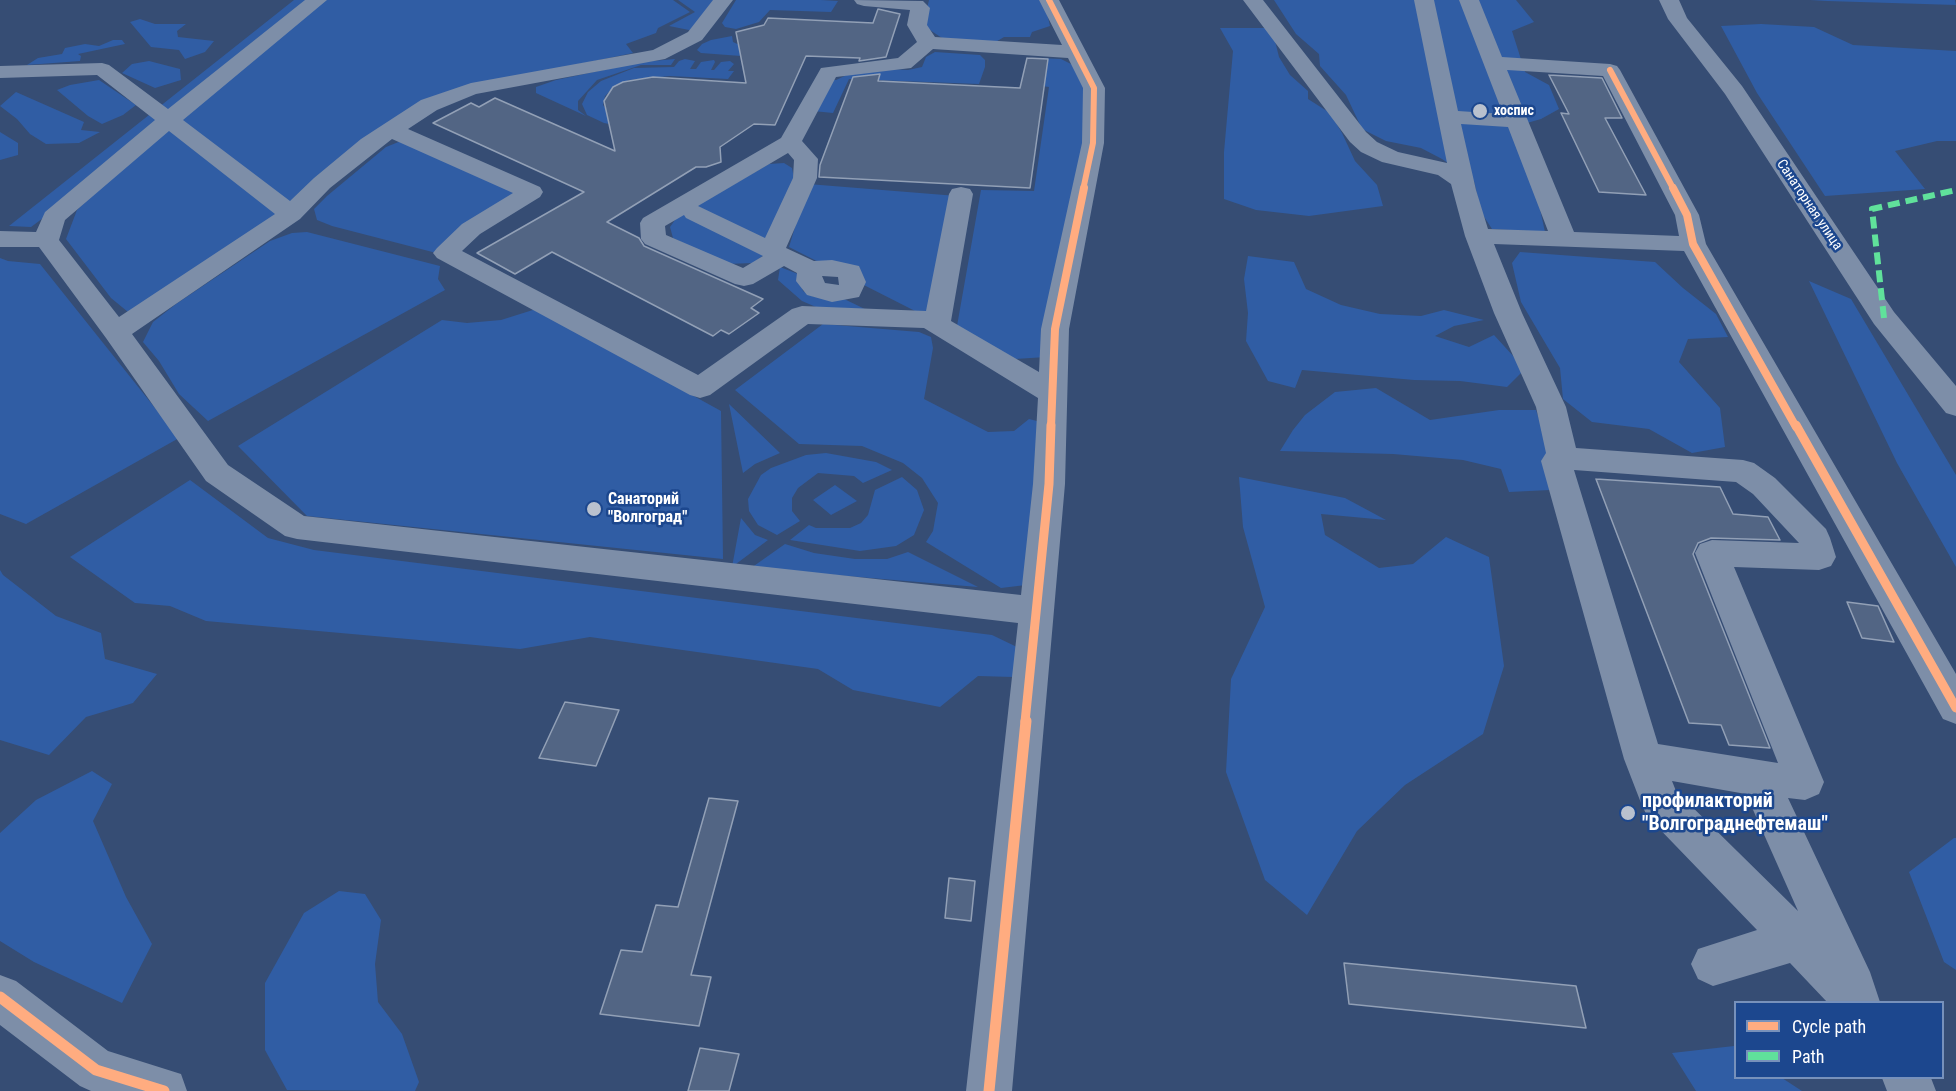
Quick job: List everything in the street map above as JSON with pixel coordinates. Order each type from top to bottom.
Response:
[{"type":"street","points":[[46,240],[54,217],[168,120],[317,0]]},
{"type":"street","points":[[116,332],[291,214],[322,183],[361,151],[429,105],[471,89],[658,55],[695,36],[723,0]]},
{"type":"street","points":[[864,0],[916,5],[920,8],[917,25],[928,43]]},
{"type":"street","points":[[989,1091],[1048,484],[1055,329],[1093,143],[1094,88],[1049,0]]},
{"type":"street","points":[[1253,0],[1358,137],[1369,147],[1390,157],[1446,170],[1462,181]]},
{"type":"street","points":[[1424,0],[1462,181],[1478,236],[1508,313],[1551,407],[1563,458]]},
{"type":"street","points":[[1469,0],[1563,237]]},
{"type":"street","name":"Санаторная улица","points":[[1670,0],[1678,19],[1734,91],[1884,318],[1956,406]]},
{"type":"street","points":[[790,142],[806,159],[805,178],[778,254],[744,278],[654,238],[652,223],[790,142],[828,72],[904,64],[928,43],[1074,52]]},
{"type":"street","points":[[1494,63],[1610,70],[1687,215],[1693,244],[1956,708]]},
{"type":"street","points":[[0,72],[102,69],[291,214]]},
{"type":"street","points":[[1448,117],[1517,121]]},
{"type":"street","points":[[391,130],[531,192],[471,229],[446,253],[700,388],[802,315],[938,320],[961,194]]},
{"type":"street","points":[[694,213],[810,269],[832,268],[850,272],[853,282],[850,291],[922,320],[1052,393]]},
{"type":"street","points":[[1478,236],[1563,237],[1693,244]]},
{"type":"street","points":[[0,239],[46,240]]},
{"type":"street","points":[[46,240],[116,332],[217,473],[297,527],[1035,611]]},
{"type":"street","points":[[1643,759],[1759,779],[1805,782],[1712,553],[1819,557],[1814,538],[1764,486],[1743,471],[1563,458],[1556,461],[1643,759],[1661,803],[1859,1001]]},
{"type":"street","points":[[1759,779],[1860,1001]]},
{"type":"street","points":[[1713,964],[1796,940]]},
{"type":"street","points":[[0,998],[96,1070],[164,1091]]},
{"type":"shaded area","points":[[294,0],[309,0],[62,204],[31,227],[9,226]]},
{"type":"shaded area","points":[[325,0],[673,0],[690,12],[658,28],[656,33],[626,44],[633,53],[512,78],[423,106],[272,222],[128,312],[111,298],[66,239],[77,210],[112,177]]},
{"type":"shaded area","points":[[678,0],[718,0],[694,31],[669,26],[695,12]]},
{"type":"shaded area","points":[[736,0],[838,1],[831,12],[770,10],[759,22],[736,29],[725,27],[722,23]]},
{"type":"shaded area","points":[[929,0],[1044,0],[1050,26],[1032,32],[1030,37],[1004,37],[994,43],[942,38],[927,28],[924,22]]},
{"type":"shaded area","points":[[1274,0],[1516,0],[1534,22],[1512,31],[1525,72],[1549,85],[1559,109],[1541,119],[1513,127],[1535,186],[1545,232],[1492,229],[1481,212],[1474,181],[1421,148],[1386,141],[1362,129],[1346,95],[1320,66],[1319,54],[1296,34]]},
{"type":"shaded area","points":[[1810,0],[1955,0],[1956,5],[1827,1]]},
{"type":"shaded area","points":[[140,19],[155,24],[186,24],[177,31],[178,37],[214,41],[205,52],[185,59],[179,50],[151,47],[130,22]]},
{"type":"shaded area","points":[[1761,24],[1814,27],[1853,45],[1956,51],[1956,141],[1937,141],[1895,151],[1925,189],[1825,196],[1757,93],[1721,26]]},
{"type":"shaded area","points":[[1220,28],[1265,28],[1274,37],[1279,57],[1290,75],[1308,91],[1308,99],[1330,113],[1355,161],[1377,185],[1383,206],[1309,216],[1256,210],[1224,199],[1224,152],[1233,51]]},
{"type":"shaded area","points":[[732,36],[733,42],[746,48],[741,56],[701,53],[697,50],[702,44],[711,40]]},
{"type":"shaded area","points":[[113,40],[122,40],[125,44],[78,54],[81,56],[80,61],[27,65],[38,58],[62,54],[65,48],[85,44],[99,46]]},
{"type":"shaded area","points":[[935,52],[980,55],[985,60],[985,67],[979,84],[849,79],[833,113],[813,111],[829,80],[836,80],[849,74],[922,67],[926,57]]},
{"type":"shaded area","points":[[1039,58],[1061,59],[1073,65],[1086,91],[1083,156],[1046,357],[1015,359],[957,326],[981,190],[1034,191],[1049,87],[1035,85]]},
{"type":"shaded area","points":[[675,59],[671,65],[641,65],[597,80],[578,101],[578,110],[586,116],[536,93],[536,87],[556,80],[641,62]]},
{"type":"shaded area","points":[[685,59],[695,61],[690,69],[696,69],[701,62],[714,60],[711,70],[714,70],[721,62],[730,61],[734,64],[728,71],[734,71],[728,79],[670,76],[629,80],[615,86],[605,96],[603,105],[609,112],[622,118],[657,118],[685,111],[698,112],[691,119],[674,124],[655,129],[635,129],[659,130],[694,120],[703,113],[709,114],[704,121],[667,140],[649,140],[608,126],[625,127],[604,123],[587,115],[582,104],[588,92],[601,81],[634,68],[674,67],[679,61]]},
{"type":"shaded area","points":[[149,61],[180,69],[181,80],[155,88],[122,73],[132,64]]},
{"type":"shaded area","points":[[99,80],[136,105],[123,115],[102,124],[88,116],[57,90],[70,85]]},
{"type":"shaded area","points":[[16,92],[84,122],[81,130],[100,132],[79,143],[46,144],[30,134],[17,119],[0,106]]},
{"type":"shaded area","points":[[0,132],[18,143],[18,155],[0,160]]},
{"type":"shaded area","points":[[401,141],[522,193],[444,255],[317,220],[314,209],[327,196],[386,147]]},
{"type":"shaded area","points":[[784,163],[792,168],[794,178],[764,255],[753,263],[726,264],[673,238],[670,227],[677,217],[769,164]]},
{"type":"shaded area","points":[[808,184],[957,196],[933,312],[917,312],[789,247]]},
{"type":"shaded area","points":[[307,232],[440,266],[438,279],[445,290],[208,421],[179,394],[159,361],[143,342],[153,322],[270,241],[292,233]]},
{"type":"shaded area","points":[[1520,252],[1655,262],[1716,314],[1728,337],[1688,339],[1679,362],[1720,408],[1725,447],[1692,453],[1649,429],[1592,422],[1563,399],[1560,368],[1521,302],[1512,263]]},
{"type":"shaded area","points":[[1248,256],[1294,262],[1306,289],[1341,305],[1380,314],[1421,316],[1444,310],[1484,320],[1454,326],[1435,336],[1469,347],[1494,335],[1525,369],[1507,387],[1460,381],[1414,380],[1302,370],[1295,388],[1268,381],[1246,341],[1248,313],[1244,279]]},
{"type":"shaded area","points":[[0,258],[40,264],[179,438],[26,524],[0,514]]},
{"type":"shaded area","points":[[780,267],[798,274],[803,291],[814,297],[840,297],[869,311],[816,307],[802,301],[778,280]]},
{"type":"shaded area","points":[[1809,281],[1851,299],[1956,475],[1956,567],[1897,463]]},
{"type":"shaded area","points":[[536,309],[721,411],[723,559],[307,516],[238,446],[442,320],[467,323],[501,320]]},
{"type":"shaded area","points":[[823,324],[919,332],[931,337],[933,348],[924,399],[988,432],[1014,431],[1029,419],[1045,423],[1026,585],[1001,588],[926,542],[933,531],[938,503],[922,478],[903,463],[862,446],[799,444],[735,390]]},
{"type":"shaded area","points":[[1376,388],[1430,420],[1499,410],[1536,410],[1548,446],[1550,490],[1509,492],[1501,469],[1463,460],[1393,454],[1280,451],[1305,415],[1335,392]]},
{"type":"shaded area","points":[[729,404],[780,453],[755,464],[743,473]]},
{"type":"shaded area","points":[[826,453],[876,462],[892,470],[863,483],[854,476],[818,473],[798,488],[792,498],[792,511],[800,521],[777,535],[758,525],[749,511],[748,499],[761,475],[771,468],[806,455]]},
{"type":"shaded area","points":[[902,477],[917,490],[924,510],[914,535],[896,546],[860,551],[790,540],[809,525],[816,528],[850,528],[861,523],[868,515],[875,490]]},
{"type":"shaded area","points":[[1239,477],[1345,498],[1386,520],[1321,514],[1325,535],[1379,568],[1413,564],[1446,537],[1489,557],[1504,666],[1483,734],[1405,785],[1357,831],[1307,915],[1265,880],[1226,772],[1231,679],[1265,607],[1243,527]]},
{"type":"shaded area","points":[[190,480],[268,538],[314,550],[992,635],[1019,648],[1013,677],[978,676],[940,707],[853,690],[818,669],[590,637],[520,649],[206,621],[170,606],[135,603],[70,557]]},
{"type":"shaded area","points":[[835,485],[857,501],[831,515],[813,500]]},
{"type":"shaded area","points":[[741,518],[755,535],[768,540],[732,567]]},
{"type":"shaded area","points":[[785,544],[814,553],[855,559],[887,559],[908,552],[978,587],[751,568]]},
{"type":"shaded area","points":[[0,570],[3,575],[56,616],[101,633],[105,659],[157,674],[133,703],[86,717],[49,755],[0,740]]},
{"type":"shaded area","points":[[92,771],[112,784],[93,821],[126,897],[152,944],[122,1003],[34,962],[0,941],[0,833],[36,800]]},
{"type":"shaded area","points":[[1956,838],[1956,970],[1944,962],[1909,872]]},
{"type":"shaded area","points":[[339,891],[365,894],[381,920],[375,964],[378,1002],[402,1034],[419,1082],[415,1091],[287,1090],[265,1050],[265,983],[304,913]]},
{"type":"shaded area","points":[[1734,1046],[1734,1079],[1784,1079],[1802,1091],[1696,1091],[1672,1053]]},
{"type":"building","points":[[878,9],[900,14],[886,57],[859,61],[860,58],[806,56],[775,125],[754,124],[720,147],[721,162],[706,167],[696,167],[607,222],[639,238],[644,246],[763,299],[751,308],[759,313],[729,334],[721,330],[713,336],[552,252],[515,274],[477,253],[584,192],[433,123],[471,103],[479,107],[495,98],[615,151],[604,101],[613,87],[623,82],[653,77],[746,83],[736,32],[764,25],[768,18],[873,23]]},
{"type":"building","points":[[1027,58],[1048,59],[1030,188],[819,177],[820,165],[853,77],[880,74],[878,81],[1020,88]]},
{"type":"building","points":[[1549,75],[1602,78],[1622,118],[1605,118],[1646,195],[1599,192],[1561,113],[1569,114]]},
{"type":"building","points":[[1596,479],[1720,487],[1733,514],[1768,517],[1780,540],[1711,538],[1698,543],[1693,554],[1770,748],[1729,745],[1721,725],[1689,723]]},
{"type":"building","points":[[1847,602],[1878,606],[1894,642],[1862,638]]},
{"type":"building","points":[[565,702],[619,710],[596,766],[539,758]]},
{"type":"building","points":[[709,798],[738,801],[691,975],[711,977],[699,1026],[600,1014],[621,950],[642,952],[656,905],[678,907]]},
{"type":"building","points":[[949,878],[975,881],[971,921],[945,918]]},
{"type":"building","points":[[1344,963],[1576,986],[1586,1028],[1349,1004]]},
{"type":"building","points":[[700,1048],[739,1054],[729,1091],[688,1091]]},
{"type":"marked path","points":[[1884,318],[1872,209],[1956,190]]},
{"type":"cycle path","points":[[989,1091],[1049,484],[1055,329],[1093,143],[1094,88],[1049,0]]},
{"type":"cycle path","points":[[1610,70],[1687,215],[1693,244],[1956,708]]},
{"type":"cycle path","points":[[0,997],[96,1070],[164,1091]]},
{"type":"place","name":"хоспис","points":[[1480,111]]},
{"type":"place","name":"Санаторий \"Волгоград\"","points":[[594,509]]},
{"type":"place","name":"профилакторий \"Волгограднефтемаш\"","points":[[1628,813]]}]
